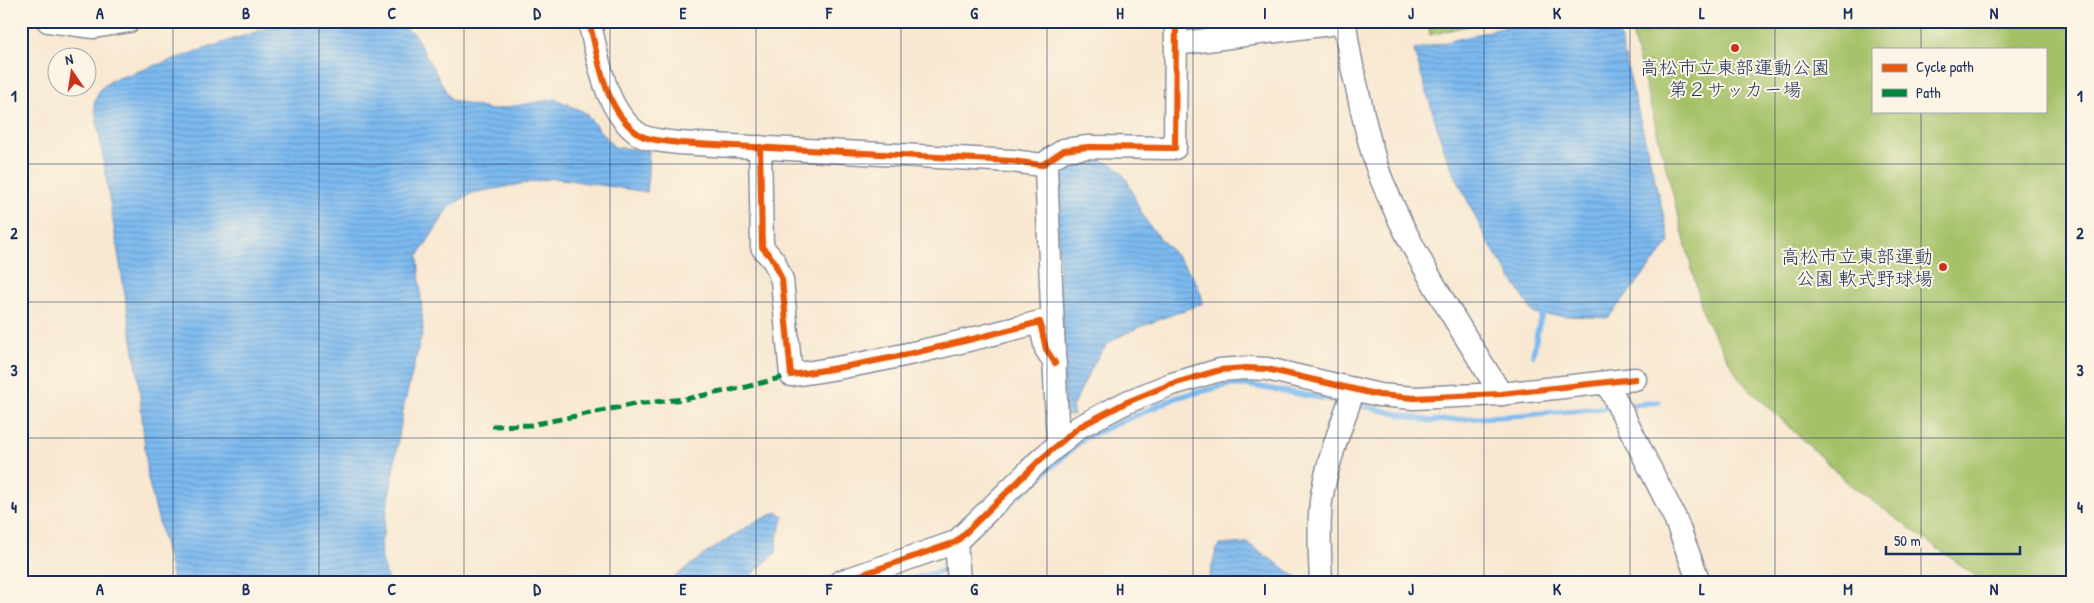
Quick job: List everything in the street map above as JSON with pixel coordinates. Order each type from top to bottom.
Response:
[{"type":"street","points":[[48,21],[94,28],[129,21]]},
{"type":"street","points":[[589,21],[606,86],[621,117],[642,136],[678,143],[1012,161],[1042,165],[1046,169],[1047,178],[1058,445]]},
{"type":"street","points":[[1042,165],[1064,150],[1088,148],[1175,148],[1176,21]]},
{"type":"street","points":[[1176,44],[1345,21],[1347,44],[1361,106],[1382,182],[1406,232],[1440,294],[1501,394]]},
{"type":"street","points":[[760,147],[762,247],[774,261],[782,280],[791,375],[830,370],[932,349],[1040,322],[1046,350],[1055,363]]},
{"type":"street","points":[[840,582],[956,542],[1079,427],[1127,402],[1168,385],[1220,370],[1267,369],[1379,395],[1414,398],[1501,394],[1635,379]]},
{"type":"street","points":[[1607,383],[1675,518],[1699,582]]},
{"type":"street","points":[[1321,582],[1319,538],[1322,500],[1339,430],[1354,389]]},
{"type":"street","points":[[956,542],[961,580]]},
{"type":"green space","points":[[1428,21],[1487,21],[1430,35]]},
{"type":"green space","points":[[1629,21],[2073,21],[2073,582],[1984,582],[1849,484],[1740,380],[1704,317]]},
{"type":"water","points":[[288,21],[395,21],[414,34],[451,100],[491,110],[556,99],[584,112],[614,147],[649,151],[647,192],[554,178],[472,193],[450,206],[418,256],[423,330],[404,405],[380,551],[388,582],[174,582],[148,479],[138,376],[94,103],[98,98],[100,89],[112,80]]},
{"type":"water","points":[[1531,21],[1616,21],[1670,242],[1608,318],[1534,314],[1486,239],[1446,156],[1414,50]]},
{"type":"water","points":[[1090,157],[1112,165],[1122,174],[1143,216],[1194,279],[1200,290],[1203,303],[1124,334],[1107,345],[1092,367],[1072,407],[1074,415],[1065,415],[1055,176],[1060,164],[1064,161],[1073,158]]},
{"type":"water","points":[[777,512],[784,516],[777,537],[776,553],[743,582],[668,582],[705,554],[753,523]]},
{"type":"water","points":[[1247,543],[1301,582],[1208,582],[1216,551],[1220,545]]},
{"type":"waterway","points":[[1533,355],[1544,308]]},
{"type":"waterway","points":[[1021,494],[1084,438],[1178,397],[1228,385],[1248,385],[1344,402]]},
{"type":"waterway","points":[[1623,406],[1659,402]]},
{"type":"waterway","points":[[1353,404],[1430,421],[1614,407]]},
{"type":"waterway","points":[[900,582],[954,568]]},
{"type":"marked path","points":[[492,426],[531,425],[635,404],[685,399],[746,387],[791,375]]},
{"type":"cycle path","points":[[589,21],[605,84],[618,113],[628,125],[640,135],[648,138],[678,143],[1012,161],[1042,165],[1064,150],[1088,147],[1175,148],[1176,21]]},
{"type":"cycle path","points":[[760,147],[762,247],[774,261],[782,280],[791,375],[885,359],[1040,322],[1046,349],[1055,363]]},
{"type":"cycle path","points":[[840,582],[956,542],[1041,459],[1079,427],[1127,402],[1169,385],[1220,370],[1267,369],[1379,395],[1414,398],[1501,394],[1635,379]]},
{"type":"place","name":"高松市立東部運動公園 第２サッカー場","points":[[1735,48]]},
{"type":"place","name":"高松市立東部運動 公園 軟式野球場","points":[[1943,267]]}]
